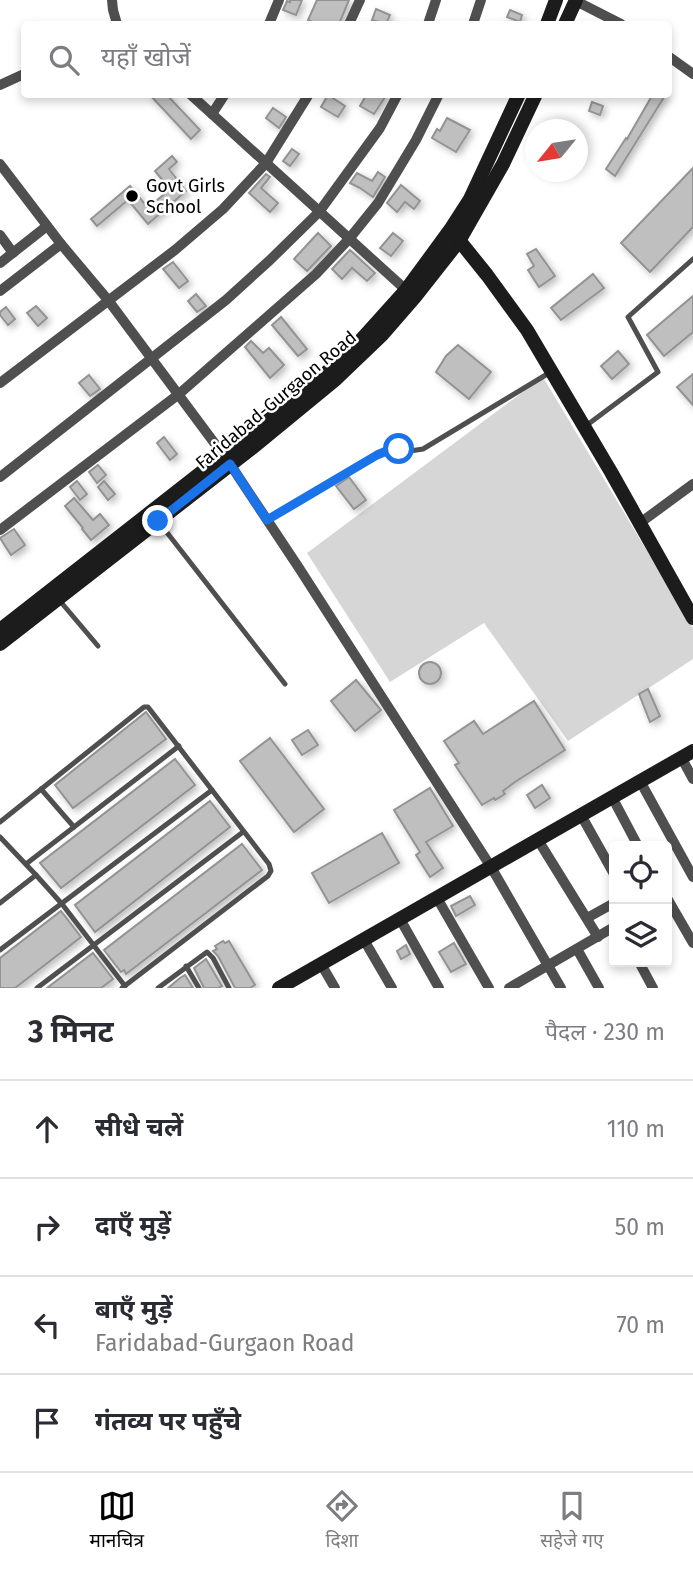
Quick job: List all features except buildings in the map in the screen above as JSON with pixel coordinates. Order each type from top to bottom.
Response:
[{"type":"main road","points":[[548,21],[556,0]]},
{"type":"main road","points":[[566,21],[575,0]]},
{"type":"main road","name":"Faridabad-Gurgaon Road","points":[[0,643],[62,603],[361,340],[455,236],[517,98]]},
{"type":"main road","name":"Faridabad-Gurgaon Road","points":[[0,630],[336,379],[382,335],[415,298],[503,164],[534,98]]},
{"type":"main road","points":[[455,236],[516,315],[551,371],[692,616]]},
{"type":"main road","points":[[279,988],[301,983],[321,964],[687,754]]},
{"type":"street","points":[[113,0],[116,21]]},
{"type":"street","points":[[270,21],[279,0]]},
{"type":"street","points":[[350,21],[360,0]]},
{"type":"street","points":[[429,21],[436,0]]},
{"type":"street","points":[[474,21],[481,0]]},
{"type":"street","points":[[575,0],[615,21]]},
{"type":"street","points":[[672,58],[693,74]]},
{"type":"street","points":[[0,85],[21,75]]},
{"type":"street","points":[[194,98],[406,290]]},
{"type":"street","points":[[212,114],[222,98]]},
{"type":"street","points":[[0,383],[197,232],[223,209],[266,163],[307,98]]},
{"type":"street","points":[[0,477],[245,284],[319,212],[380,128],[396,98]]},
{"type":"street","points":[[0,530],[179,394],[301,288],[349,239],[385,193],[416,141],[437,98]]},
{"type":"street","points":[[0,164],[108,300],[227,460],[491,867],[561,988]]},
{"type":"street","points":[[0,263],[47,226]]},
{"type":"street","points":[[0,235],[13,253]]},
{"type":"street","points":[[0,291],[61,244]]},
{"type":"street","points":[[640,523],[693,484]]},
{"type":"street","points":[[687,754],[693,779]]},
{"type":"street","points":[[640,781],[693,877]]},
{"type":"street","points":[[612,797],[635,841]]},
{"type":"street","points":[[581,815],[609,865]]},
{"type":"street","points":[[538,840],[598,937]]},
{"type":"street","points":[[437,898],[489,988]]},
{"type":"street","points":[[587,918],[612,904]]},
{"type":"street","points":[[670,904],[693,943]]},
{"type":"street","points":[[400,919],[439,988]]},
{"type":"street","points":[[509,988],[609,930]]},
{"type":"street","points":[[364,940],[391,988]]},
{"type":"street","points":[[577,949],[599,988]]},
{"type":"street","points":[[321,964],[335,988]]},
{"type":"street","points":[[642,967],[653,988]]},
{"type":"lane","points":[[584,427],[658,372],[628,317],[693,259]]},
{"type":"lane","points":[[267,520],[377,455],[389,450],[423,449],[551,371]]},
{"type":"lane","points":[[158,521],[285,684]]},
{"type":"lane","points":[[62,603],[98,646]]},
{"type":"lane","points":[[0,822],[144,707],[148,707],[271,868],[270,874],[123,987],[62,904],[0,838]]},
{"type":"lane","points":[[26,864],[179,747]]},
{"type":"lane","points":[[41,789],[74,827]]},
{"type":"lane","points":[[0,950],[212,790]]},
{"type":"lane","points":[[37,988],[243,832]]},
{"type":"lane","points":[[0,851],[7,845]]},
{"type":"lane","points":[[0,903],[36,875]]},
{"type":"lane","points":[[158,988],[205,952],[209,953],[229,988]]},
{"type":"lane","points":[[187,966],[199,988]]},
{"type":"shaded area","points":[[543,377],[693,628],[693,659],[568,741],[484,623],[390,682],[307,553]]},
{"type":"place","name":"Govt Girls School","points":[[132,196]]},
{"type":"route","points":[[158,521],[230,464],[267,520],[377,455],[399,449]]}]
